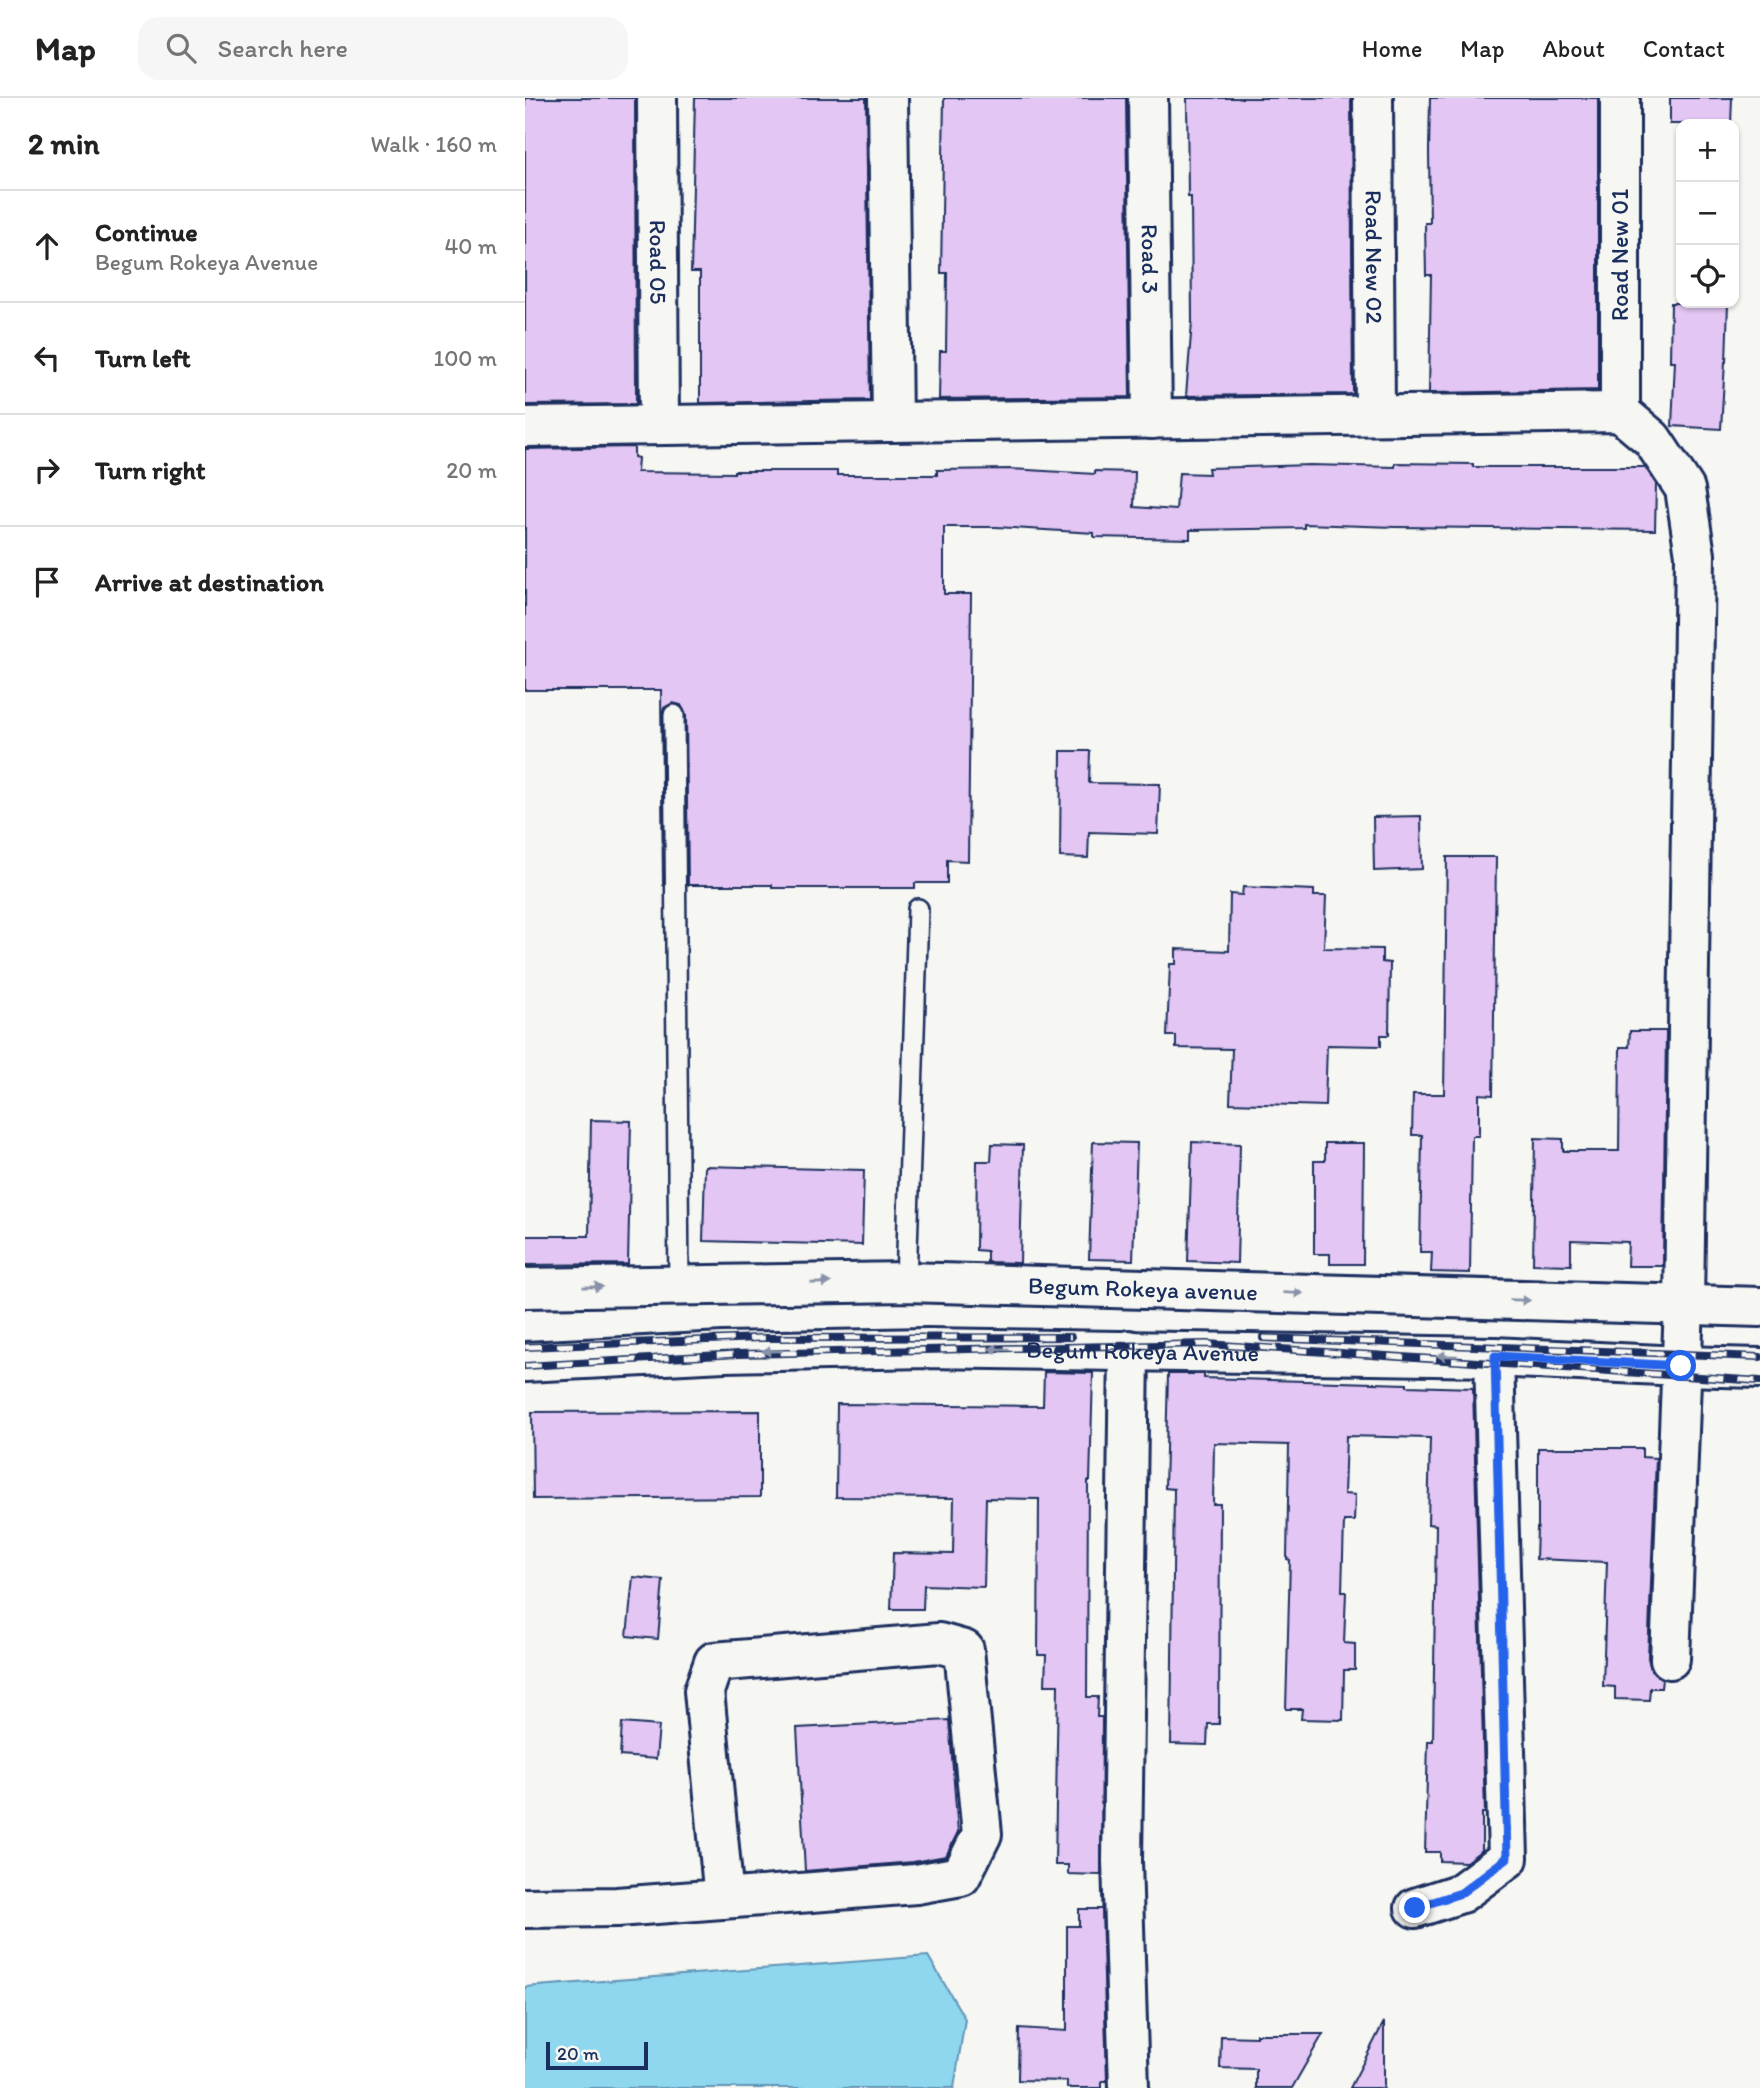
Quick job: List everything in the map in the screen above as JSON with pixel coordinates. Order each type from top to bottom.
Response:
[{"type":"street","name":"Road 05","points":[[657,98],[659,425]]},
{"type":"street","points":[[888,98],[893,422]]},
{"type":"street","name":"Road 3","points":[[1148,98],[1152,419]]},
{"type":"street","name":"Road New 02","points":[[1373,98],[1375,415]]},
{"type":"street","name":"Road New 01","points":[[1620,98],[1620,412]]},
{"type":"street","points":[[525,427],[1620,412],[1652,439],[1685,489],[1695,555],[1684,1305],[1670,1660]]},
{"type":"street","name":"Begum Rokeya avenue","points":[[525,1289],[906,1282],[1760,1307]]},
{"type":"street","name":"Begum Rokeya Avenue","points":[[525,1362],[764,1351],[926,1348],[1495,1356],[1681,1366],[1760,1367]]},
{"type":"street","points":[[1129,1350],[1122,1861],[1129,2088]]},
{"type":"street","points":[[1415,1908],[1461,1893],[1507,1858],[1495,1356]]},
{"type":"street","points":[[525,1908],[617,1907],[723,1899],[916,1884],[961,1876],[982,1834],[964,1650],[939,1643],[714,1662],[703,1691],[723,1899]]},
{"type":"lane","points":[[674,715],[679,1286]]},
{"type":"lane","points":[[906,1282],[918,909]]},
{"type":"water","points":[[928,1956],[965,2019],[954,2088],[525,2088],[525,1987]]},
{"type":"building","points":[[525,98],[635,98],[636,404],[525,405]]},
{"type":"building","points":[[695,98],[866,98],[870,400],[700,403],[700,272],[691,272]]},
{"type":"building","points":[[944,98],[1126,98],[1130,397],[939,399],[940,351],[946,351],[947,273],[941,273]]},
{"type":"building","points":[[1187,98],[1351,98],[1353,394],[1186,396],[1192,322]]},
{"type":"building","points":[[1430,98],[1598,98],[1598,390],[1429,393],[1431,275],[1426,275],[1425,223],[1430,223]]},
{"type":"building","points":[[1670,98],[1732,98],[1731,119],[1676,119],[1676,124],[1670,124]]},
{"type":"building","points":[[1671,303],[1676,303],[1676,308],[1728,308],[1721,429],[1672,426],[1675,361],[1670,361]]},
{"type":"building","points":[[634,447],[634,457],[638,458],[637,472],[837,471],[837,475],[937,475],[937,470],[1011,469],[1095,474],[1095,471],[1135,472],[1134,507],[1176,510],[1179,473],[1209,474],[1208,468],[1310,465],[1395,467],[1395,463],[1473,464],[1473,467],[1645,467],[1656,484],[1655,530],[1304,524],[1304,528],[1190,530],[1190,539],[1094,537],[1094,533],[944,527],[944,594],[971,594],[968,861],[947,860],[947,883],[915,883],[915,888],[688,885],[686,715],[681,705],[673,703],[664,708],[662,715],[663,886],[661,690],[525,690],[525,449]]},
{"type":"building","points":[[1061,751],[1090,751],[1089,783],[1160,784],[1158,834],[1089,832],[1088,858],[1060,857]]},
{"type":"building","points":[[1421,816],[1422,869],[1374,871],[1373,817]]},
{"type":"building","points":[[1447,857],[1496,857],[1493,1095],[1479,1094],[1479,1136],[1472,1136],[1470,1273],[1431,1272],[1432,1252],[1420,1252],[1422,1135],[1412,1135],[1413,1094],[1444,1094]]},
{"type":"building","points":[[1243,887],[1314,890],[1314,896],[1326,896],[1324,948],[1382,949],[1382,962],[1390,963],[1389,1035],[1381,1035],[1381,1046],[1327,1045],[1325,1106],[1230,1103],[1232,1049],[1176,1048],[1176,1036],[1167,1036],[1170,964],[1176,964],[1176,949],[1229,951],[1230,894],[1242,895]]},
{"type":"building","points":[[1630,1031],[1666,1031],[1663,1266],[1627,1266],[1628,1242],[1571,1240],[1571,1265],[1533,1264],[1535,1138],[1563,1139],[1563,1151],[1619,1151],[1620,1047],[1629,1047]]},
{"type":"building","points":[[591,1120],[631,1121],[628,1264],[525,1265],[525,1236],[589,1236]]},
{"type":"building","points":[[1093,1142],[1137,1143],[1133,1260],[1089,1259]]},
{"type":"building","points":[[1192,1142],[1240,1144],[1237,1263],[1188,1261]]},
{"type":"building","points":[[1325,1143],[1364,1143],[1363,1264],[1330,1264],[1330,1254],[1314,1254],[1314,1161],[1325,1161]]},
{"type":"building","points":[[992,1144],[1023,1145],[1020,1263],[987,1262],[987,1251],[976,1250],[977,1161],[991,1161]]},
{"type":"building","points":[[705,1166],[864,1170],[862,1245],[703,1241]]},
{"type":"building","points":[[1044,1372],[1093,1373],[1088,1481],[1087,1697],[1098,1697],[1097,1717],[1102,1717],[1101,1875],[1068,1874],[1068,1865],[1055,1865],[1058,1685],[1045,1685],[1046,1655],[1038,1655],[1039,1499],[986,1498],[984,1587],[924,1585],[923,1609],[891,1609],[893,1553],[953,1554],[954,1498],[836,1497],[837,1404],[1043,1406]]},
{"type":"building","points":[[1168,1374],[1204,1374],[1204,1378],[1473,1388],[1485,1813],[1482,1813],[1482,1850],[1466,1862],[1440,1861],[1440,1852],[1425,1852],[1428,1741],[1433,1741],[1436,1525],[1428,1524],[1430,1438],[1346,1436],[1344,1494],[1355,1495],[1354,1521],[1344,1521],[1342,1592],[1346,1592],[1344,1643],[1355,1644],[1355,1670],[1344,1670],[1343,1720],[1301,1719],[1302,1709],[1286,1709],[1290,1560],[1287,1559],[1289,1445],[1214,1443],[1213,1504],[1220,1504],[1219,1724],[1208,1724],[1207,1745],[1171,1744],[1174,1489],[1165,1488]]},
{"type":"building","points":[[760,1411],[760,1497],[533,1499],[532,1412]]},
{"type":"building","points":[[1538,1448],[1642,1448],[1642,1457],[1656,1458],[1648,1658],[1651,1670],[1662,1679],[1661,1688],[1650,1688],[1649,1700],[1615,1699],[1615,1687],[1603,1686],[1607,1562],[1536,1559]]},
{"type":"building","points":[[633,1577],[663,1580],[658,1639],[627,1636]]},
{"type":"building","points":[[949,1720],[958,1832],[946,1856],[913,1862],[805,1871],[797,1728]]},
{"type":"building","points":[[622,1723],[659,1726],[656,1759],[620,1756]]},
{"type":"building","points":[[1079,1909],[1102,1909],[1107,2081],[1102,2081],[1102,2088],[1067,2088],[1067,2081],[1018,2080],[1019,2028],[1067,2031],[1067,1926],[1079,1926]]},
{"type":"building","points":[[1384,2022],[1384,2088],[1350,2088]]},
{"type":"building","points":[[1256,2034],[1323,2034],[1292,2088],[1256,2088],[1256,2069],[1220,2068],[1221,2036],[1256,2037]]},
{"type":"railway","points":[[525,1347],[760,1338],[1071,1337]]},
{"type":"railway","points":[[1263,1338],[1760,1357]]},
{"type":"railway","points":[[525,1366],[739,1354],[1207,1344],[1760,1381]]},
{"type":"route","points":[[1415,1908],[1461,1893],[1507,1858],[1495,1356],[1681,1366]]}]
